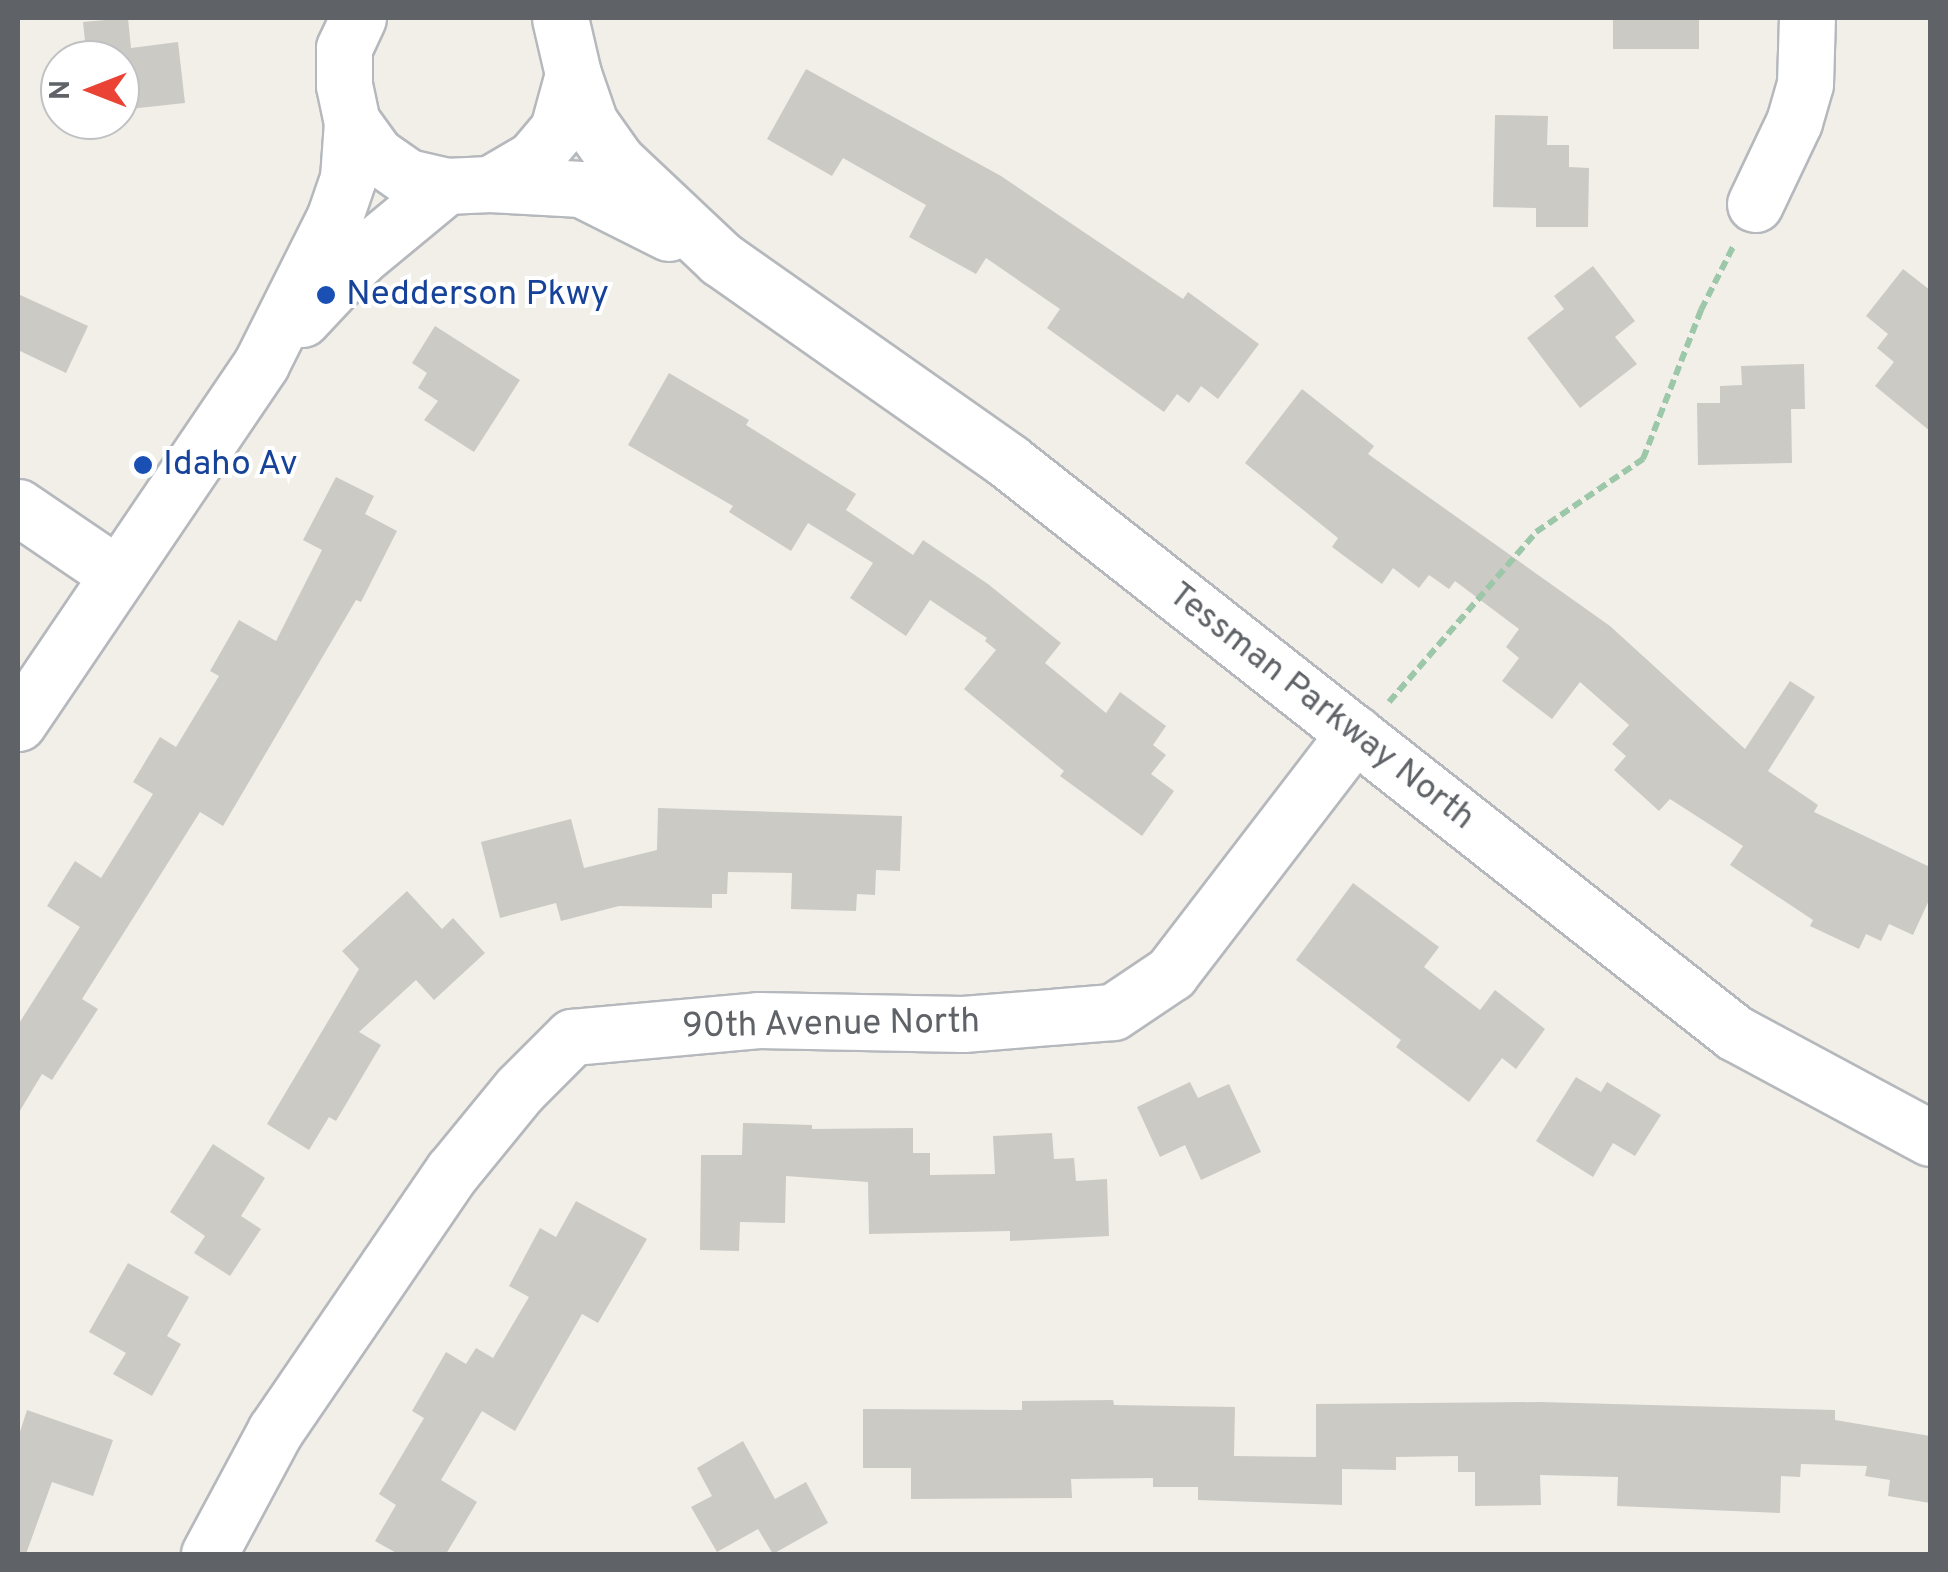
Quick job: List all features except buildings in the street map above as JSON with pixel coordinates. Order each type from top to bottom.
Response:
[{"type":"street","name":"Tessman Parkway North","points":[[560,18],[572,74],[590,124],[617,161],[721,259],[1008,461],[1735,1033],[1930,1138]]},
{"type":"street","points":[[1755,204],[1794,122],[1805,84],[1807,18]]},
{"type":"street","points":[[18,724],[260,364],[335,216],[348,178],[352,122],[344,85],[341,28]]},
{"type":"street","points":[[260,364],[359,258],[468,185],[534,159],[558,129],[572,74]]},
{"type":"street","name":"Tessman Parkway North","points":[[352,122],[376,154],[408,177],[468,185],[581,190],[721,259]]},
{"type":"street","points":[[18,508],[118,576]]},
{"type":"street","name":"90th Avenue North","points":[[209,1554],[275,1431],[452,1172],[520,1088],[572,1036],[758,1020],[963,1024],[1114,1012],[1171,973],[1355,733]]},
{"type":"path","points":[[1355,733],[1406,686],[1536,532],[1643,459],[1701,310],[1755,204]]},
{"type":"place","name":"Nedderson Pkwy","points":[[326,295]]},
{"type":"place","name":"Idaho Av","points":[[143,465]]}]
